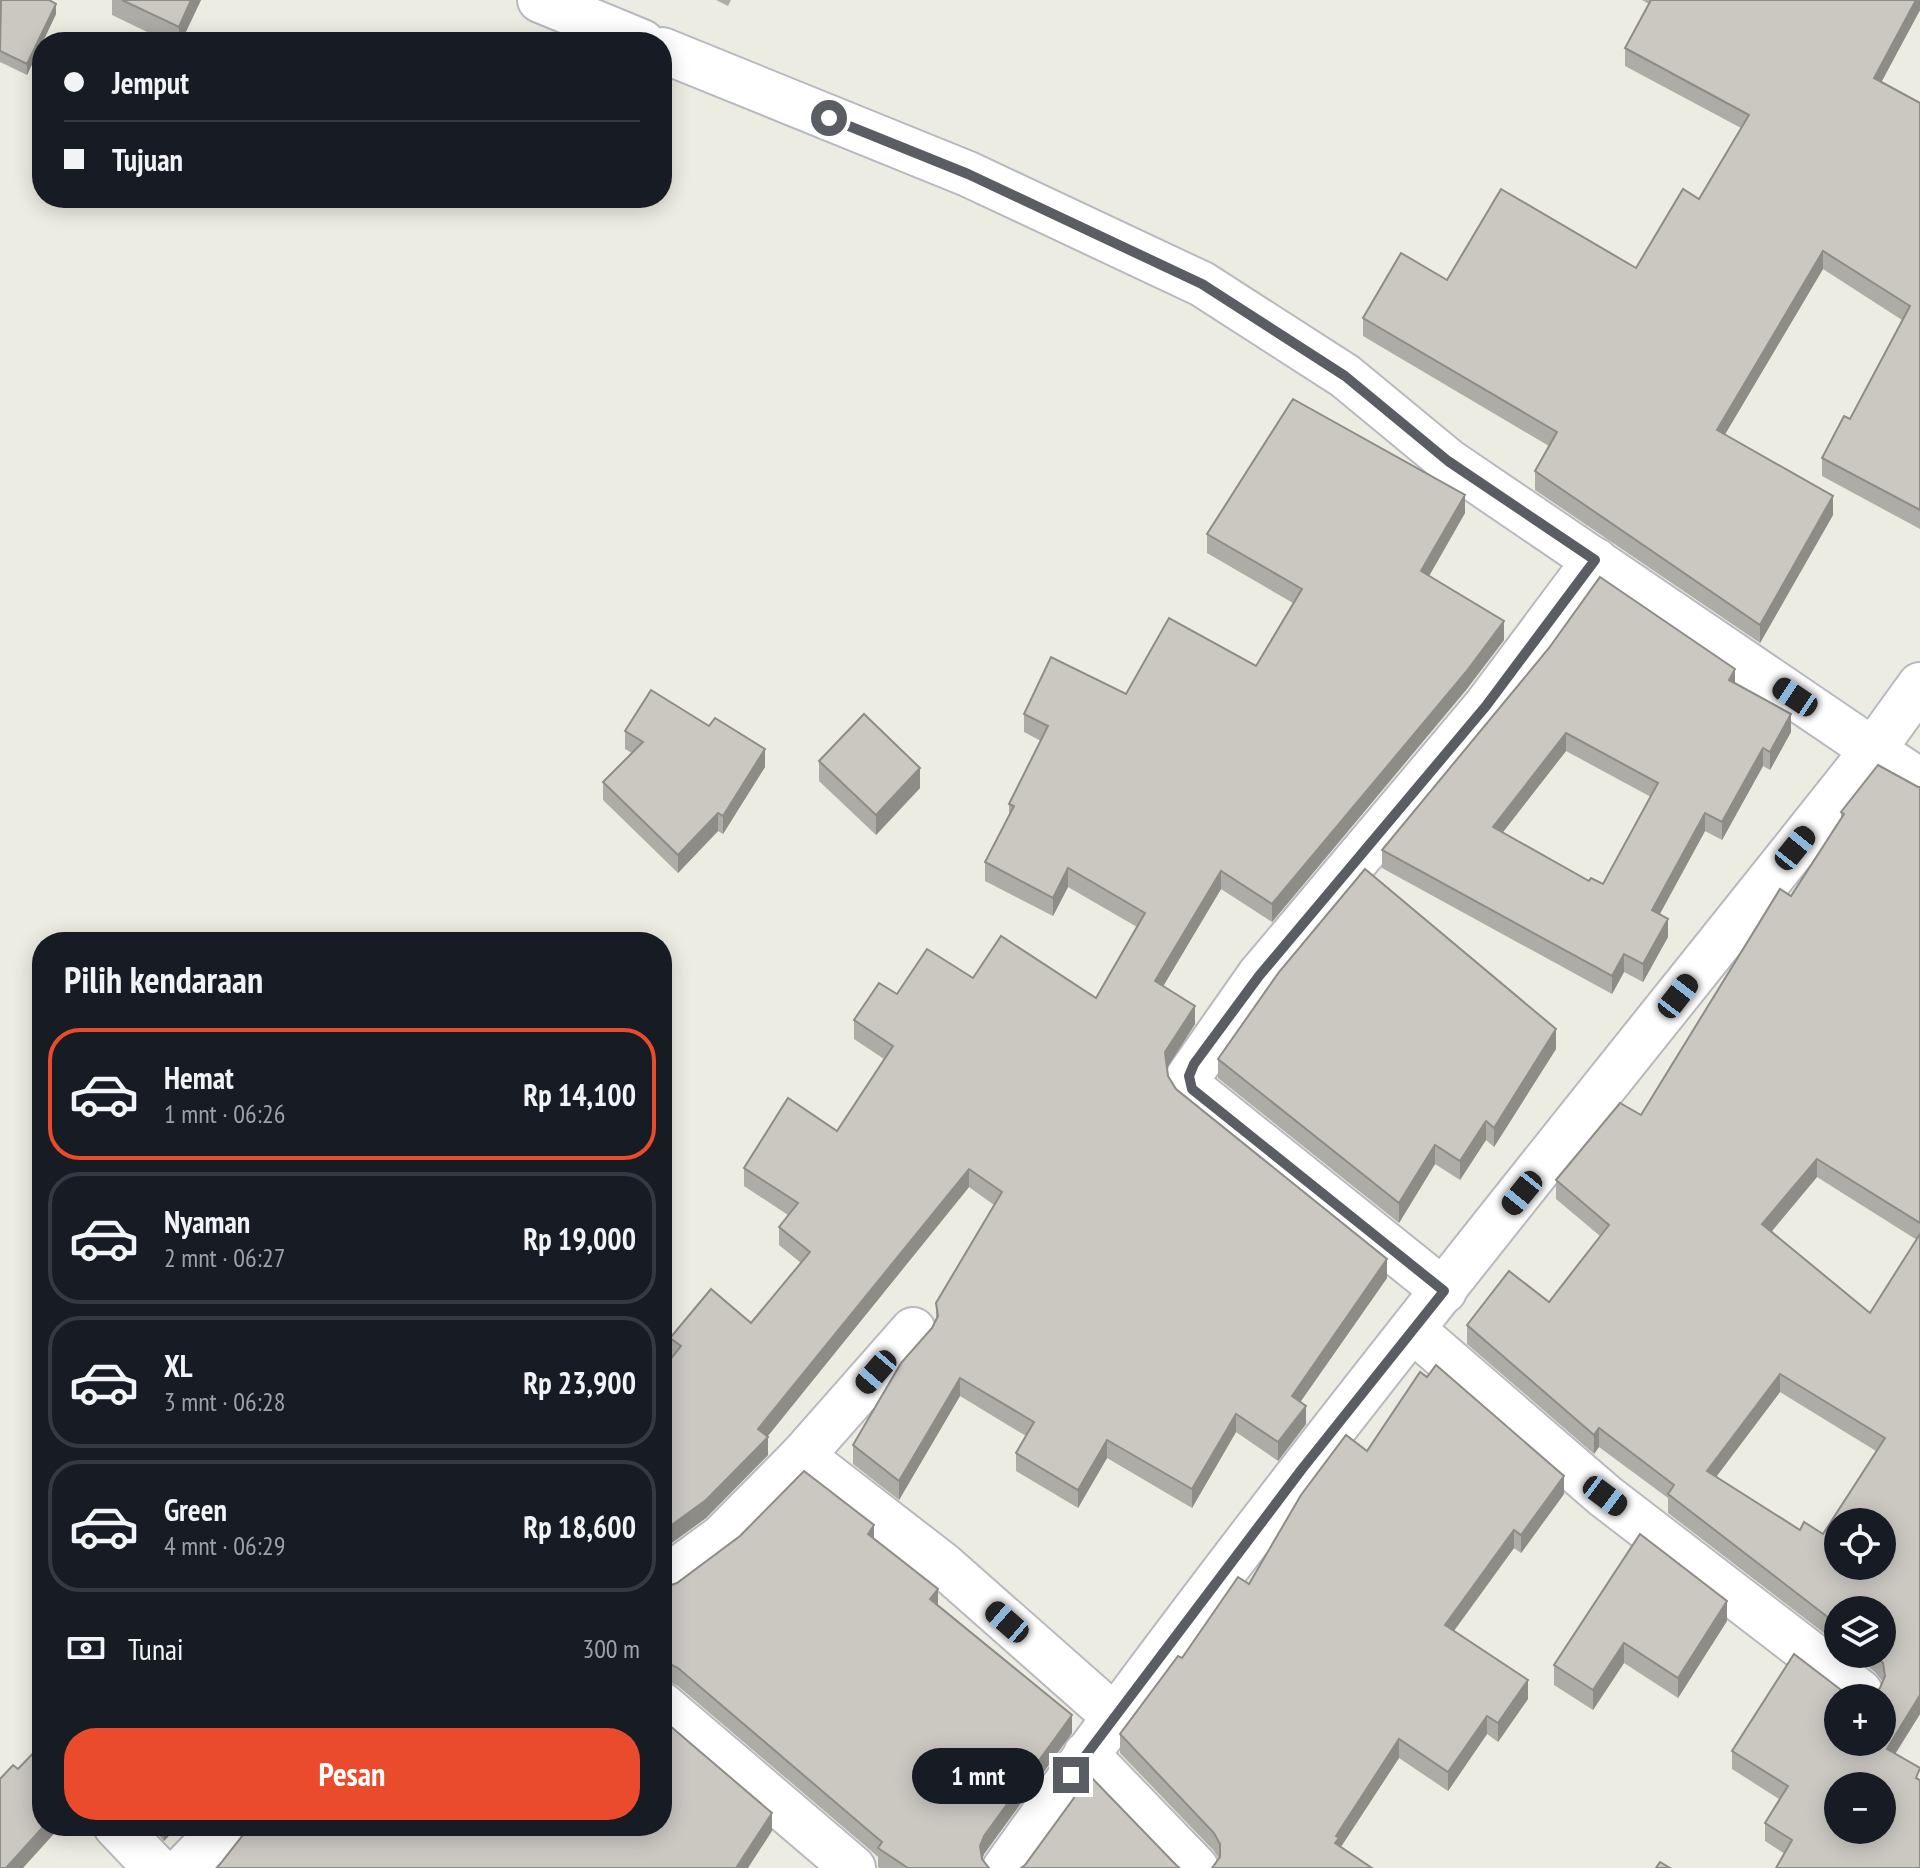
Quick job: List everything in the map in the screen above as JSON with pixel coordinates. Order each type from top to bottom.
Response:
[{"type":"street","points":[[540,0],[618,32]]},
{"type":"street","points":[[672,54],[968,174],[1202,284],[1345,376],[1448,461],[1920,781]]},
{"type":"street","points":[[1444,1291],[1192,1089],[1189,1076],[1259,976],[1486,706],[1595,560]]},
{"type":"street","points":[[1005,1868],[1114,1716],[1302,1469],[1873,750],[1920,685]]},
{"type":"street","points":[[672,1574],[722,1537],[802,1456],[913,1330]]},
{"type":"street","points":[[1413,1330],[1605,1496],[1850,1684]]},
{"type":"street","points":[[802,1456],[943,1565],[1114,1716]]},
{"type":"street","points":[[672,1714],[853,1868]]},
{"type":"street","points":[[1086,1754],[1196,1868]]},
{"type":"street","points":[[126,1836],[156,1868]]},
{"type":"street","points":[[184,1868],[215,1836]]},
{"type":"building","points":[[1,0],[49,0],[56,4],[42,32],[32,32],[32,54],[27,64],[0,51]]},
{"type":"building","points":[[122,0],[191,0],[179,27]]},
{"type":"building","points":[[1651,0],[1916,0],[1874,78],[1920,103],[1920,510],[1822,458],[1844,416],[1850,419],[1910,306],[1823,251],[1717,430],[1833,496],[1760,625],[1535,471],[1557,432],[1363,318],[1401,253],[1447,280],[1501,189],[1636,268],[1683,189],[1699,199],[1749,115],[1625,48]]},
{"type":"building","points":[[1293,399],[1465,495],[1421,571],[1504,621],[1466,672],[1272,904],[1221,871],[1155,981],[1195,1006],[1165,1052],[1168,1076],[1176,1089],[1387,1259],[1292,1396],[1306,1406],[1278,1442],[1236,1414],[1192,1489],[1107,1440],[1078,1490],[1016,1453],[1034,1422],[960,1378],[899,1481],[853,1445],[901,1363],[932,1328],[938,1316],[936,1303],[1002,1192],[969,1169],[758,1429],[768,1437],[706,1500],[672,1525],[672,1357],[681,1346],[672,1339],[672,1336],[711,1289],[751,1323],[810,1252],[779,1227],[798,1203],[744,1168],[788,1098],[837,1131],[893,1046],[854,1020],[879,983],[897,994],[927,949],[973,978],[1001,936],[1096,998],[1145,913],[1068,868],[1053,898],[985,862],[1014,806],[1009,804],[1048,726],[1024,714],[1051,657],[1126,694],[1169,618],[1256,666],[1302,589],[1207,534]]},
{"type":"building","points":[[1600,577],[1735,669],[1729,680],[1791,714],[1770,752],[1763,748],[1722,822],[1705,813],[1652,910],[1668,919],[1643,964],[1624,954],[1612,976],[1382,850],[1549,648]],"holes":[[[1566,733],[1658,783],[1603,884],[1591,878],[1589,881],[1493,827]]]},
{"type":"building","points":[[651,690],[709,726],[715,718],[765,749],[723,816],[718,813],[678,855],[603,782],[643,742],[625,731]]},
{"type":"building","points":[[864,714],[920,768],[876,815],[819,761]]},
{"type":"building","points":[[1878,765],[1920,787],[1920,1223],[1817,1159],[1762,1224],[1870,1313],[1920,1234],[1920,1695],[1896,1734],[1896,1684],[1882,1684],[1884,1668],[1896,1668],[1896,1596],[1824,1596],[1824,1614],[1668,1494],[1674,1485],[1599,1428],[1594,1435],[1467,1325],[1509,1271],[1549,1302],[1609,1225],[1556,1180],[1620,1103],[1641,1115],[1780,889],[1791,896],[1844,814],[1841,812]],"holes":[[[1780,1374],[1885,1438],[1840,1508],[1896,1508],[1896,1580],[1824,1580],[1824,1532],[1804,1522],[1800,1530],[1707,1471]]]},
{"type":"building","points":[[1365,869],[1556,1029],[1494,1128],[1486,1121],[1460,1161],[1435,1145],[1399,1203],[1218,1059],[1279,972]]},
{"type":"building","points":[[1436,1365],[1564,1476],[1521,1535],[1514,1530],[1445,1625],[1528,1680],[1498,1723],[1487,1716],[1448,1772],[1399,1739],[1336,1836],[1339,1838],[1335,1843],[1372,1868],[1212,1868],[1220,1857],[1220,1844],[1214,1833],[1120,1734],[1178,1656],[1182,1658],[1238,1577],[1249,1584],[1301,1495],[1346,1435],[1367,1451],[1420,1372],[1427,1377]]},
{"type":"building","points":[[804,1471],[874,1525],[868,1534],[938,1589],[930,1599],[1072,1715],[984,1836],[980,1846],[982,1859],[989,1868],[908,1868],[878,1848],[882,1842],[672,1665],[672,1585],[740,1536]]},
{"type":"building","points":[[1640,1534],[1727,1601],[1678,1678],[1624,1643],[1593,1690],[1554,1665]]},
{"type":"building","points":[[1794,1654],[1833,1684],[1824,1684],[1824,1756],[1896,1754],[1920,1768],[1916,1778],[1920,1780],[1920,1868],[1776,1868],[1792,1840],[1765,1823],[1788,1786],[1732,1751]]},
{"type":"building","points":[[672,1728],[772,1813],[736,1868],[217,1868],[242,1836],[672,1836]]},
{"type":"building","points":[[32,1754],[32,1836],[35,1836],[6,1868],[0,1868],[0,1779],[13,1765],[18,1769]]},
{"type":"building","points":[[1090,1776],[1178,1867],[1180,1868],[1021,1868]]},
{"type":"building","points":[[1660,1862],[1670,1868],[1656,1868]]},
{"type":"route","points":[[829,118],[968,174],[1202,284],[1345,376],[1448,461],[1595,560],[1486,706],[1259,976],[1194,1064],[1189,1076],[1192,1089],[1444,1291],[1302,1469],[1071,1775]]}]
